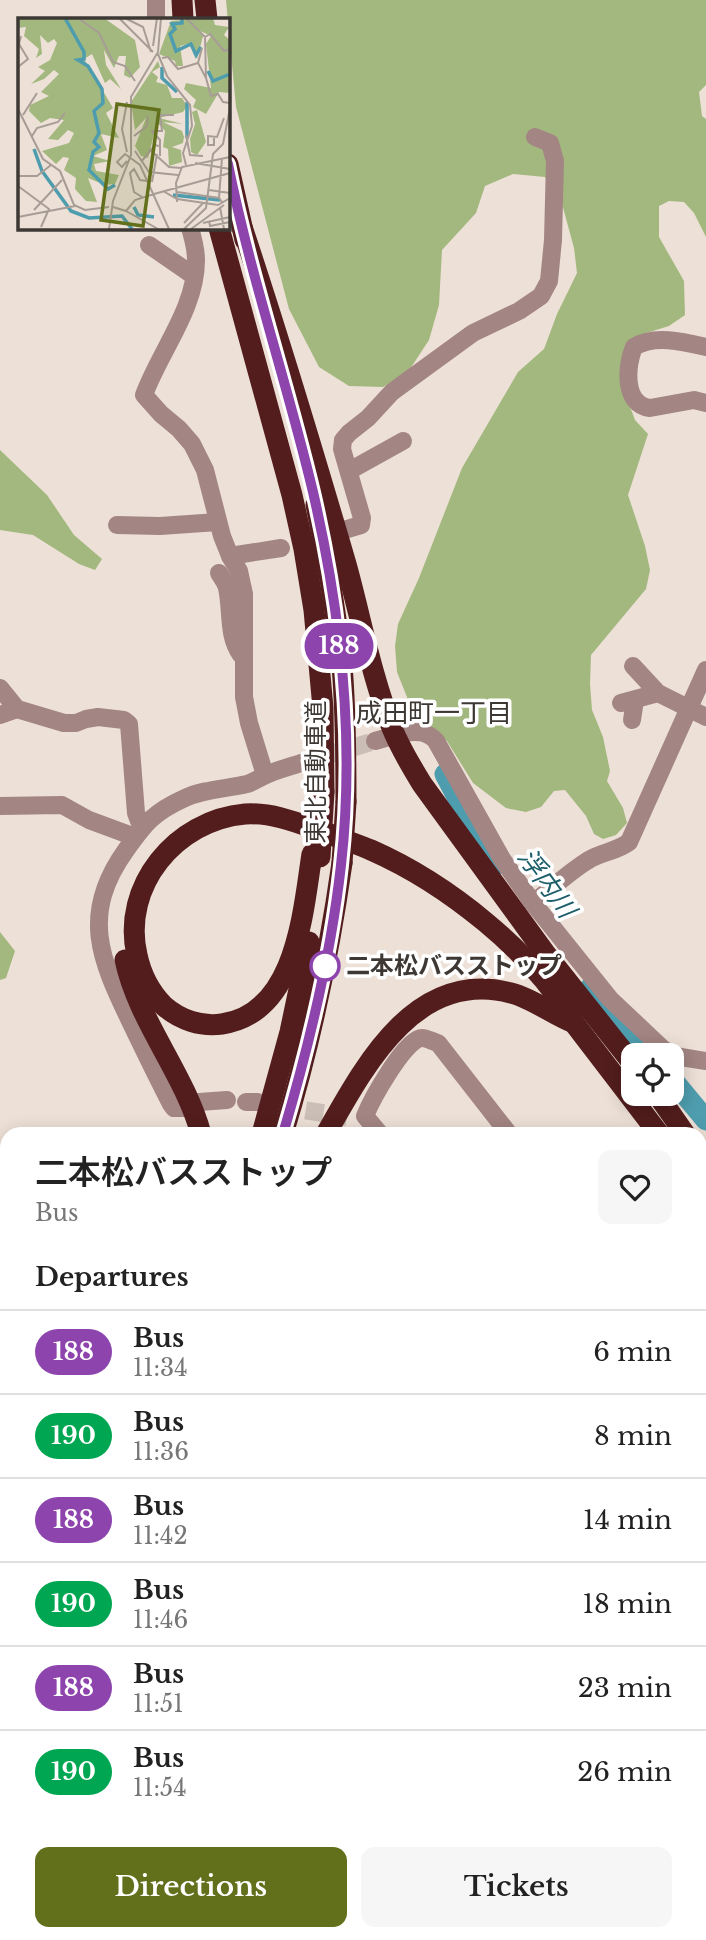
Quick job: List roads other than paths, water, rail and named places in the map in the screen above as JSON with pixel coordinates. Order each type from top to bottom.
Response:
[{"type":"highway","points":[[182,0],[183,18]]},
{"type":"highway","points":[[205,0],[206,18]]},
{"type":"highway","name":"東北自動車道","points":[[229,168],[310,481],[334,604],[342,668],[346,749],[342,863],[327,959],[285,1127]]},
{"type":"highway","points":[[242,227],[325,490],[392,729],[422,784],[545,953],[621,1049]]},
{"type":"highway","name":"東北自動車道","points":[[219,229],[292,495],[314,610],[323,708],[311,933],[290,1032],[264,1127]]},
{"type":"highway","points":[[199,1127],[182,1084],[133,989],[122,950],[121,930],[126,898],[141,864],[164,836],[194,816],[231,804],[252,802],[274,803],[315,815],[370,837],[414,859],[471,896],[545,953]]},
{"type":"highway","points":[[316,855],[290,962],[271,995],[258,1008],[244,1017],[211,1026],[177,1016],[164,1006],[145,980],[135,948],[135,912],[148,875],[178,841],[211,821],[244,814],[261,814],[301,824],[372,851],[460,902],[535,970],[654,1127]]},
{"type":"highway","points":[[330,1127],[360,1078],[396,1029],[417,1011],[437,999],[477,988],[495,989],[515,994],[574,1023]]},
{"type":"highway","points":[[665,1106],[680,1127]]},
{"type":"street","points":[[156,0],[156,18]]},
{"type":"street","points":[[344,530],[361,526],[362,518],[342,449],[349,433],[368,418],[392,392],[473,333],[519,311],[541,296],[549,281],[555,161],[550,143],[535,137]]},
{"type":"street","points":[[190,229],[196,260],[188,302],[144,395],[192,444],[205,470],[230,556],[239,571],[243,585],[244,697],[265,775]]},
{"type":"street","points":[[149,245],[194,276]]},
{"type":"street","points":[[706,347],[676,341],[646,342],[634,346],[629,365],[631,392],[636,403],[643,407],[695,400],[706,403]]},
{"type":"street","points":[[349,471],[403,441]]},
{"type":"street","points":[[117,525],[160,526],[218,522]]},
{"type":"street","points":[[230,556],[281,548]]},
{"type":"street","points":[[219,573],[226,586],[235,647],[245,660]]},
{"type":"street","points":[[633,666],[658,693],[706,717]]},
{"type":"street","points":[[533,903],[586,861],[629,842],[706,670]]},
{"type":"street","points":[[0,688],[8,712],[64,723],[98,717],[124,720],[129,724],[139,831]]},
{"type":"street","points":[[632,720],[628,702],[658,693]]},
{"type":"street","points":[[389,737],[414,731],[433,737],[502,859],[533,903],[610,999],[663,1049],[675,1056],[706,1061]]},
{"type":"street","points":[[227,1100],[174,1108],[171,1104],[108,974],[100,946],[99,911],[111,872],[139,831],[162,810],[195,794],[250,783],[301,763]]},
{"type":"street","points":[[0,806],[62,805],[89,820],[139,831]]},
{"type":"street","points":[[371,1127],[356,1116],[371,1101],[406,1048],[422,1038],[438,1043],[504,1127]]},
{"type":"waterway","name":"浮内川","points":[[445,774],[475,831],[497,864]]},
{"type":"waterway","name":"浮内川","points":[[591,987],[614,1016],[644,1043]]},
{"type":"waterway","name":"浮内川","points":[[684,1093],[706,1120]]},
{"type":"tunnel","points":[[301,763],[375,741]]},
{"type":"tunnel","points":[[279,1106],[347,1117]]},
{"type":"place","name":"二本松バスストップ","points":[[325,966]]},
{"type":"district","name":"成田町一丁目","points":[[434,713]]}]
